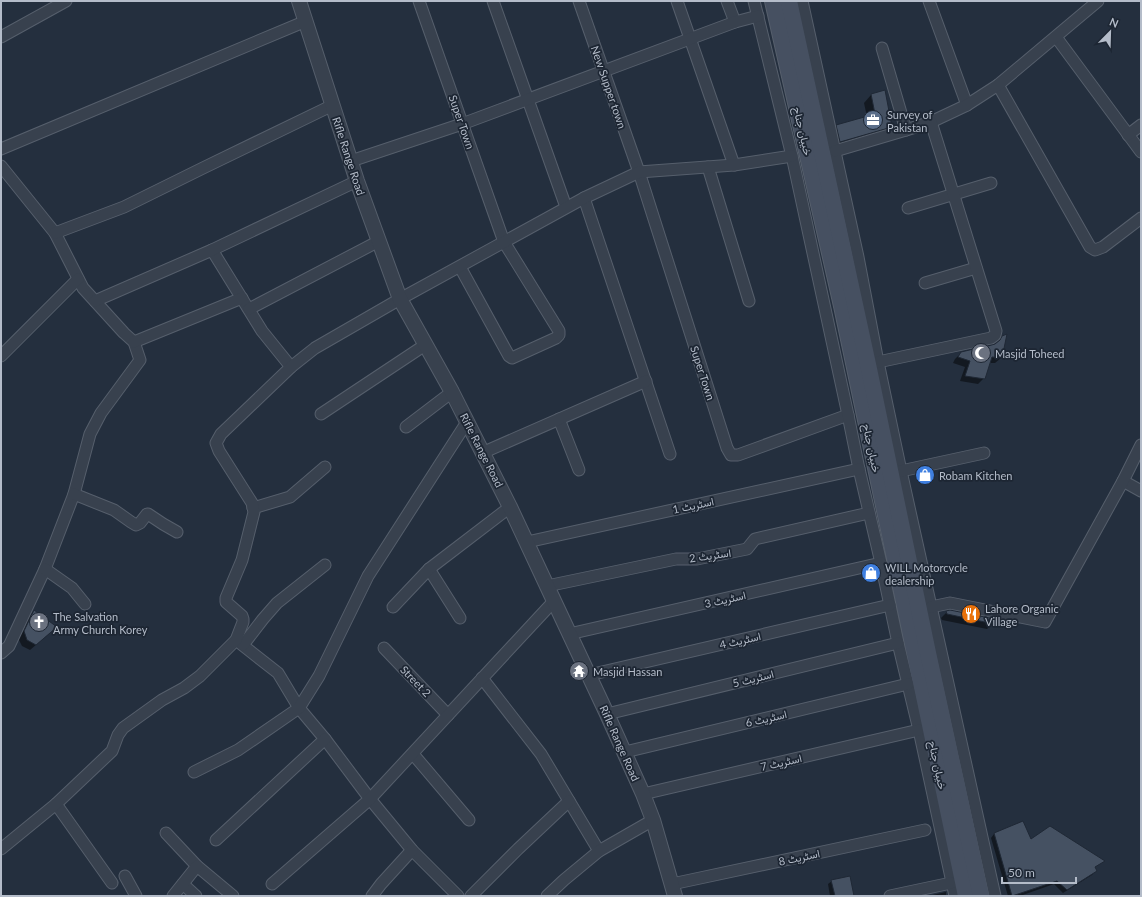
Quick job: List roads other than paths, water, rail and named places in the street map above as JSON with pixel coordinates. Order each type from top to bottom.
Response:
[{"type":"main road","name":"خیبان جناح","points":[[773,1],[845,322],[966,896]]},
{"type":"main road","name":"خیبان جناح","points":[[789,1],[868,361],[981,896]]},
{"type":"street","points":[[1,37],[66,1]]},
{"type":"street","name":"Rifle Range Road","points":[[299,1],[357,181],[400,299],[452,392],[510,507],[625,752],[654,820],[674,890]]},
{"type":"street","name":"Super Town","points":[[419,1],[504,242],[559,331],[559,335],[556,338],[512,358],[509,356],[460,267]]},
{"type":"street","points":[[493,1],[566,207]]},
{"type":"street","name":"New Supper town","points":[[579,1],[639,172]]},
{"type":"street","points":[[676,1],[734,165]]},
{"type":"street","points":[[727,1],[735,22]]},
{"type":"street","points":[[754,1],[792,156],[859,469],[919,730],[955,896]]},
{"type":"street","points":[[802,1],[858,257],[901,471],[995,896]]},
{"type":"street","points":[[929,1],[967,105]]},
{"type":"street","points":[[835,151],[931,122],[967,105],[998,85],[1056,38],[1098,1]]},
{"type":"street","points":[[351,161],[462,124],[735,22],[758,16]]},
{"type":"street","points":[[1,149],[306,21]]},
{"type":"street","points":[[1056,38],[1141,152]]},
{"type":"street","points":[[882,48],[906,130]]},
{"type":"street","points":[[998,85],[1090,247],[1095,250],[1103,247],[1141,218]]},
{"type":"street","points":[[55,232],[124,207],[333,105]]},
{"type":"street","points":[[878,362],[991,338],[996,332],[931,122]]},
{"type":"street","points":[[1128,135],[1141,125]]},
{"type":"street","points":[[239,642],[243,619],[242,616],[226,602],[226,598],[242,560],[254,512],[252,504],[216,443],[221,434],[291,367],[315,348],[400,299],[566,207],[639,172],[734,165],[792,156]]},
{"type":"street","points":[[1,166],[55,232],[83,288],[134,342],[140,360],[101,413],[90,434],[74,494],[45,569],[9,646],[1,653]]},
{"type":"street","points":[[708,167],[749,301]]},
{"type":"street","name":"Super Town","points":[[639,172],[727,448],[731,455],[738,455],[848,415]]},
{"type":"street","points":[[95,301],[212,250],[357,181]]},
{"type":"street","points":[[908,208],[991,183]]},
{"type":"street","points":[[584,198],[670,454]]},
{"type":"street","points":[[249,309],[379,242]]},
{"type":"street","points":[[212,250],[262,331],[291,367]]},
{"type":"street","points":[[925,283],[976,268]]},
{"type":"street","points":[[2,354],[78,279]]},
{"type":"street","points":[[134,342],[242,298]]},
{"type":"street","points":[[321,414],[425,345]]},
{"type":"street","points":[[482,453],[646,381]]},
{"type":"street","points":[[406,427],[452,392]]},
{"type":"street","points":[[559,419],[579,470]]},
{"type":"street","points":[[194,772],[238,750],[299,708],[319,676],[368,576],[467,422]]},
{"type":"street","points":[[931,607],[950,603],[1045,622],[1123,482],[1141,445]]},
{"type":"street","points":[[901,471],[984,453]]},
{"type":"street","points":[[253,508],[290,497],[325,467]]},
{"type":"street","name":"اسٹریٹ 1","points":[[527,542],[859,469]]},
{"type":"street","points":[[1123,482],[1141,491]]},
{"type":"street","points":[[74,494],[114,510],[136,525],[140,523],[148,514],[177,532]]},
{"type":"street","points":[[393,607],[429,569],[510,507]]},
{"type":"street","name":"اسٹریٹ 2","points":[[547,586],[676,559],[697,559],[747,549],[755,539],[869,513]]},
{"type":"street","name":"اسٹریٹ 3","points":[[569,634],[881,563]]},
{"type":"street","points":[[1,849],[56,804],[112,751],[123,728],[162,700],[184,688],[200,676],[239,642],[277,604],[325,565]]},
{"type":"street","points":[[45,569],[72,588],[85,604]]},
{"type":"street","points":[[429,569],[460,618]]},
{"type":"street","points":[[272,884],[370,799],[554,601]]},
{"type":"street","name":"اسٹریٹ 4","points":[[589,675],[890,605]]},
{"type":"street","points":[[239,642],[278,673],[299,708],[370,799],[412,850],[458,896]]},
{"type":"street","name":"اسٹریٹ 5","points":[[607,714],[898,643]]},
{"type":"street","name":"Street 2","points":[[384,648],[448,715]]},
{"type":"street","points":[[482,678],[541,754],[599,851]]},
{"type":"street","name":"اسٹریٹ 6","points":[[625,752],[908,684]]},
{"type":"street","name":"اسٹریٹ 7","points":[[643,794],[919,730]]},
{"type":"street","points":[[216,840],[325,740]]},
{"type":"street","points":[[413,754],[469,820]]},
{"type":"street","points":[[471,896],[518,848],[569,801]]},
{"type":"street","points":[[56,804],[112,882]]},
{"type":"street","points":[[547,896],[599,851],[654,820]]},
{"type":"street","name":"اسٹریٹ 8","points":[[674,890],[925,830]]},
{"type":"street","points":[[166,833],[197,866],[233,896]]},
{"type":"street","points":[[372,896],[412,850]]},
{"type":"street","points":[[173,896],[197,866]]},
{"type":"street","points":[[125,876],[136,896]]},
{"type":"street","points":[[890,896],[951,882]]},
{"type":"street","points":[[183,884],[196,896]]},
{"type":"place","name":"Survey of Pakistan","points":[[873,120]]},
{"type":"place","name":"Masjid Toheed","points":[[981,353]]},
{"type":"place","name":"Robam Kitchen","points":[[925,475]]},
{"type":"place","name":"WILL Motorcycle dealership","points":[[871,573]]},
{"type":"place","name":"Lahore Organic Village","points":[[971,614]]},
{"type":"place","name":"The Salvation Army Church Korey","points":[[39,622]]},
{"type":"place","name":"Masjid Hassan","points":[[579,671]]}]
